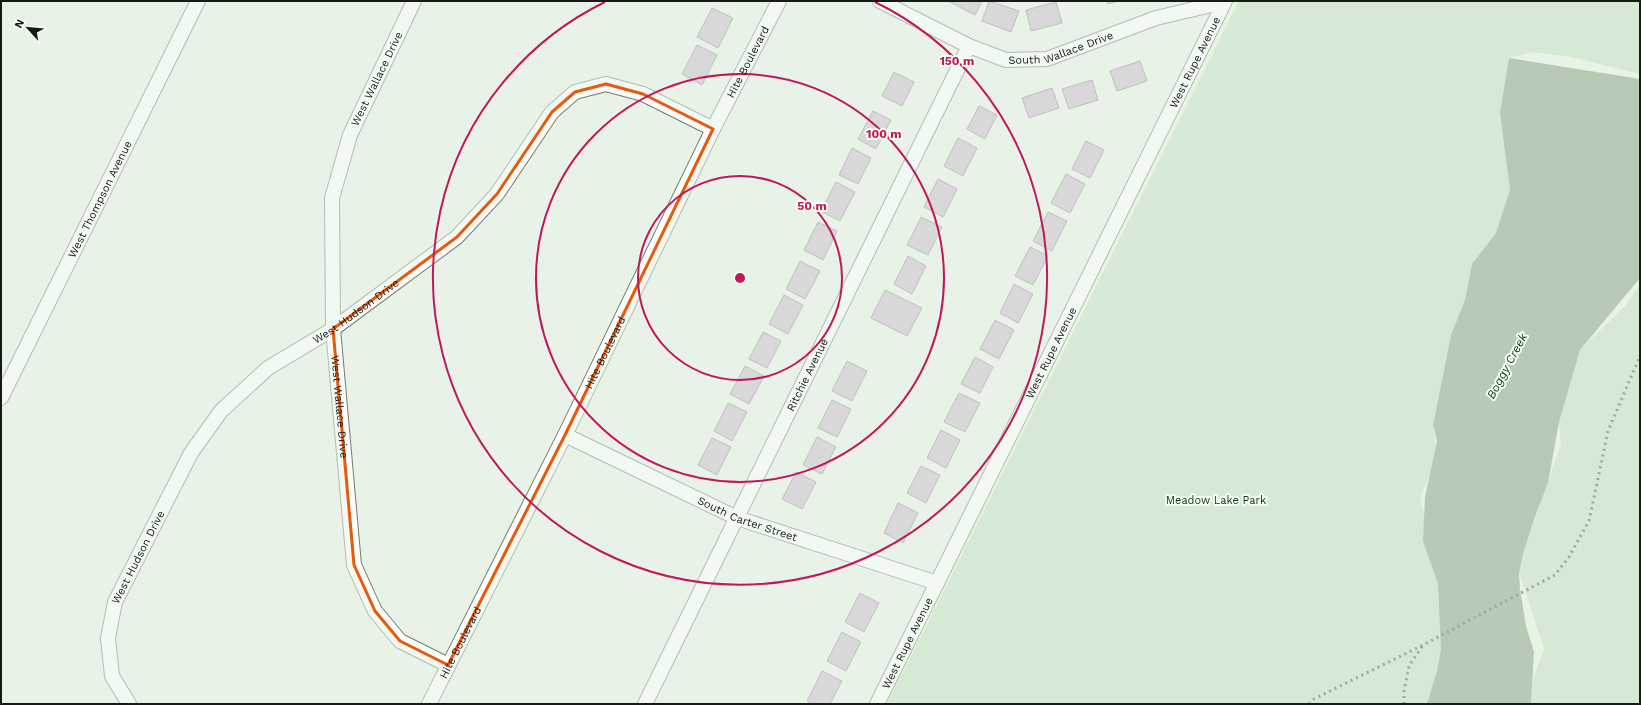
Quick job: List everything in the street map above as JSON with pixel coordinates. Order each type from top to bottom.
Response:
[{"type":"street","name":"West Thompson Avenue","points":[[1,398],[198,1]]},
{"type":"street","name":"West Wallace Drive","points":[[414,1],[350,135],[332,198],[333,329],[354,565],[375,611],[400,641],[448,665]]},
{"type":"street","name":"Hite Boulevard","points":[[429,704],[565,435],[713,129],[779,1]]},
{"type":"street","name":"South Wallace Drive","points":[[880,1],[968,46],[1006,60],[1047,58],[1156,18],[1225,2]]},
{"type":"street","name":"West Rupe Avenue","points":[[877,704],[1225,2]]},
{"type":"street","name":"Ritchie Avenue","points":[[644,704],[737,518],[968,46]]},
{"type":"street","name":"West Hudson Drive","points":[[128,704],[112,676],[108,638],[115,602],[192,453],[221,411],[268,368],[333,329],[457,237],[497,194],[552,112],[575,92],[606,84],[643,94],[713,129]]},
{"type":"street","name":"South Carter Street","points":[[565,435],[737,518],[937,583]]},
{"type":"highlighted area","points":[[606,84],[643,94],[713,129],[565,435],[448,665],[400,641],[375,611],[354,565],[333,329],[457,237],[497,194],[552,112],[575,92]]},
{"type":"green space","name":"Meadow Lake Park","points":[[1239,1],[1640,1],[1640,74],[1572,57],[1532,52],[1509,58],[1506,140],[1510,188],[1496,233],[1472,264],[1465,300],[1451,335],[1433,425],[1437,459],[1420,497],[1446,618],[1444,656],[1431,704],[887,704]]},
{"type":"green space","points":[[1640,284],[1640,704],[1531,704],[1533,680],[1544,649],[1518,569],[1561,444],[1559,422],[1568,386],[1580,350],[1626,305]]},
{"type":"water","name":"Boggy Creek","points":[[1509,58],[1640,79],[1640,278],[1580,350],[1559,422],[1548,483],[1523,554],[1519,573],[1520,589],[1526,626],[1534,652],[1531,704],[1427,704],[1437,671],[1441,650],[1438,584],[1423,541],[1425,497],[1437,441],[1433,425],[1451,335],[1465,300],[1472,264],[1496,233],[1510,189],[1500,113]]},
{"type":"building","points":[[948,1],[982,1],[975,15]]},
{"type":"building","points":[[989,1],[1019,11],[1011,32],[982,21]]},
{"type":"building","points":[[1107,1],[1118,1],[1108,4]]},
{"type":"building","points":[[1056,2],[1062,23],[1031,31],[1026,10]]},
{"type":"building","points":[[712,8],[733,18],[718,48],[697,37]]},
{"type":"building","points":[[697,45],[717,55],[702,85],[682,74]]},
{"type":"building","points":[[1140,61],[1147,81],[1117,91],[1110,71]]},
{"type":"building","points":[[894,72],[914,82],[902,106],[882,96]]},
{"type":"building","points":[[1092,80],[1098,100],[1069,109],[1062,89]]},
{"type":"building","points":[[1052,88],[1059,108],[1029,118],[1022,98]]},
{"type":"building","points":[[979,106],[997,115],[985,139],[967,129]]},
{"type":"building","points":[[873,111],[891,120],[876,149],[858,139]]},
{"type":"building","points":[[958,138],[977,148],[963,176],[944,166]]},
{"type":"building","points":[[1086,141],[1104,150],[1090,178],[1072,169]]},
{"type":"building","points":[[852,148],[871,158],[858,184],[839,175]]},
{"type":"building","points":[[1066,174],[1085,184],[1070,213],[1051,203]]},
{"type":"building","points":[[938,179],[957,189],[943,217],[924,207]]},
{"type":"building","points":[[836,182],[855,192],[840,221],[821,211]]},
{"type":"building","points":[[1048,212],[1067,221],[1052,251],[1033,241]]},
{"type":"building","points":[[921,217],[942,227],[928,255],[907,245]]},
{"type":"building","points":[[818,222],[837,231],[823,260],[804,250]]},
{"type":"building","points":[[1030,247],[1048,256],[1033,285],[1015,276]]},
{"type":"building","points":[[908,256],[926,266],[912,294],[894,284]]},
{"type":"building","points":[[800,261],[820,271],[805,299],[786,289]]},
{"type":"building","points":[[1014,284],[1033,294],[1018,323],[1000,313]]},
{"type":"building","points":[[885,290],[922,308],[907,336],[871,318]]},
{"type":"building","points":[[784,295],[803,305],[788,334],[769,324]]},
{"type":"building","points":[[995,320],[1014,330],[999,359],[980,349]]},
{"type":"building","points":[[763,332],[781,341],[767,368],[749,359]]},
{"type":"building","points":[[975,357],[993,367],[980,393],[961,384]]},
{"type":"building","points":[[847,361],[867,371],[852,401],[832,391]]},
{"type":"building","points":[[745,366],[764,376],[749,404],[730,394]]},
{"type":"building","points":[[959,393],[980,403],[965,432],[944,422]]},
{"type":"building","points":[[832,400],[851,409],[837,437],[818,428]]},
{"type":"building","points":[[728,403],[747,412],[732,441],[714,431]]},
{"type":"building","points":[[941,430],[960,440],[946,468],[927,458]]},
{"type":"building","points":[[817,437],[836,447],[822,474],[803,465]]},
{"type":"building","points":[[712,438],[731,447],[717,475],[698,465]]},
{"type":"building","points":[[921,466],[940,475],[926,503],[907,493]]},
{"type":"building","points":[[796,472],[816,482],[802,509],[782,499]]},
{"type":"building","points":[[898,503],[918,513],[903,543],[884,533]]},
{"type":"building","points":[[860,593],[879,603],[864,632],[845,622]]},
{"type":"building","points":[[842,632],[861,642],[846,671],[827,661]]},
{"type":"building","points":[[822,671],[842,681],[830,704],[813,704],[807,701]]},
{"type":"railway","points":[[1309,704],[1314,699],[1423,645],[1555,575],[1569,557],[1589,521],[1608,431],[1640,356]]},
{"type":"railway","points":[[1404,704],[1404,691],[1409,666],[1423,645]]}]
